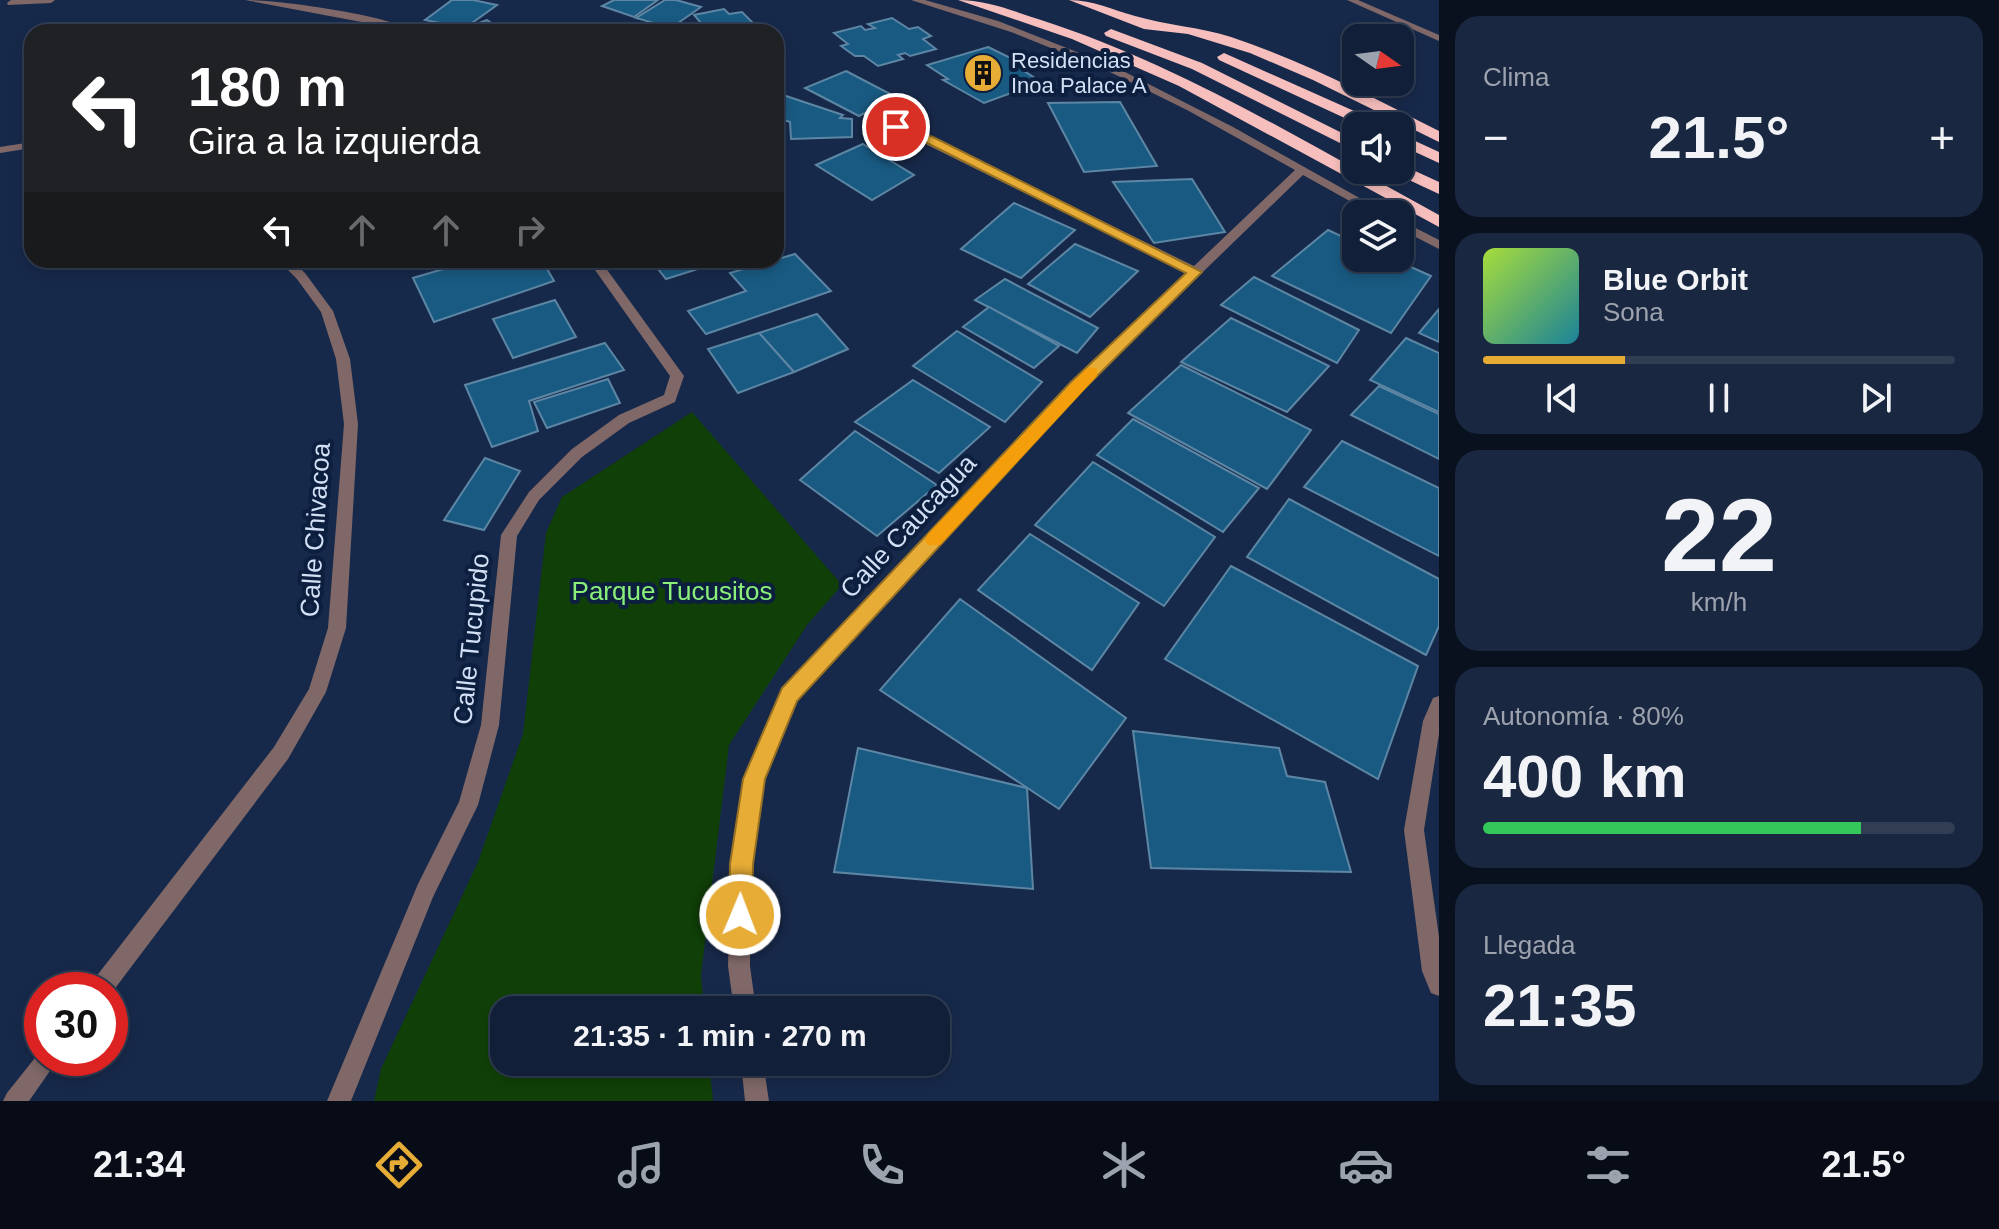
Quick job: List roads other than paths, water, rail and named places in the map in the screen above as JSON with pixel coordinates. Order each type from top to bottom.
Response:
[{"type":"highway","points":[[965,0],[1077,36],[1184,83],[1439,222]]},
{"type":"highway","points":[[1014,0],[1197,66],[1342,139]]},
{"type":"highway","points":[[1076,0],[1137,21],[1343,112]]},
{"type":"highway","points":[[1137,21],[1192,30],[1252,51],[1320,79],[1439,137]]},
{"type":"highway","points":[[1414,146],[1439,158]]},
{"type":"highway","points":[[1414,176],[1439,189]]},
{"type":"street","points":[[11,3],[51,0]]},
{"type":"street","points":[[249,0],[383,24]]},
{"type":"street","points":[[915,0],[984,18],[1074,53],[1180,104],[1356,200]]},
{"type":"street","points":[[1351,0],[1439,38]]},
{"type":"street","points":[[896,127],[929,140],[1195,272]]},
{"type":"street","points":[[0,150],[24,146]]},
{"type":"street","name":"Calle Caucagua","points":[[743,996],[739,966],[741,864],[754,779],[789,695],[1077,386],[1301,170]]},
{"type":"street","points":[[1414,232],[1439,245]]},
{"type":"street","name":"Calle Chivacoa","points":[[114,972],[281,753],[317,692],[337,628],[351,424],[343,359],[327,311],[292,268]]},
{"type":"street","name":"Calle Tucupido","points":[[339,1101],[425,891],[468,805],[490,725],[509,535],[534,496],[577,453],[624,419],[670,398],[676,388],[677,376],[600,268]]},
{"type":"street","points":[[1437,716],[1414,830],[1433,971],[1439,985]]},
{"type":"street","points":[[15,1101],[34,1076]]},
{"type":"street","points":[[754,1076],[757,1101]]},
{"type":"place","name":"Residencias Inoa Palace A","points":[[983,73]]},
{"type":"park label","name":"Parque Tucusitos","points":[[672,591]]}]
